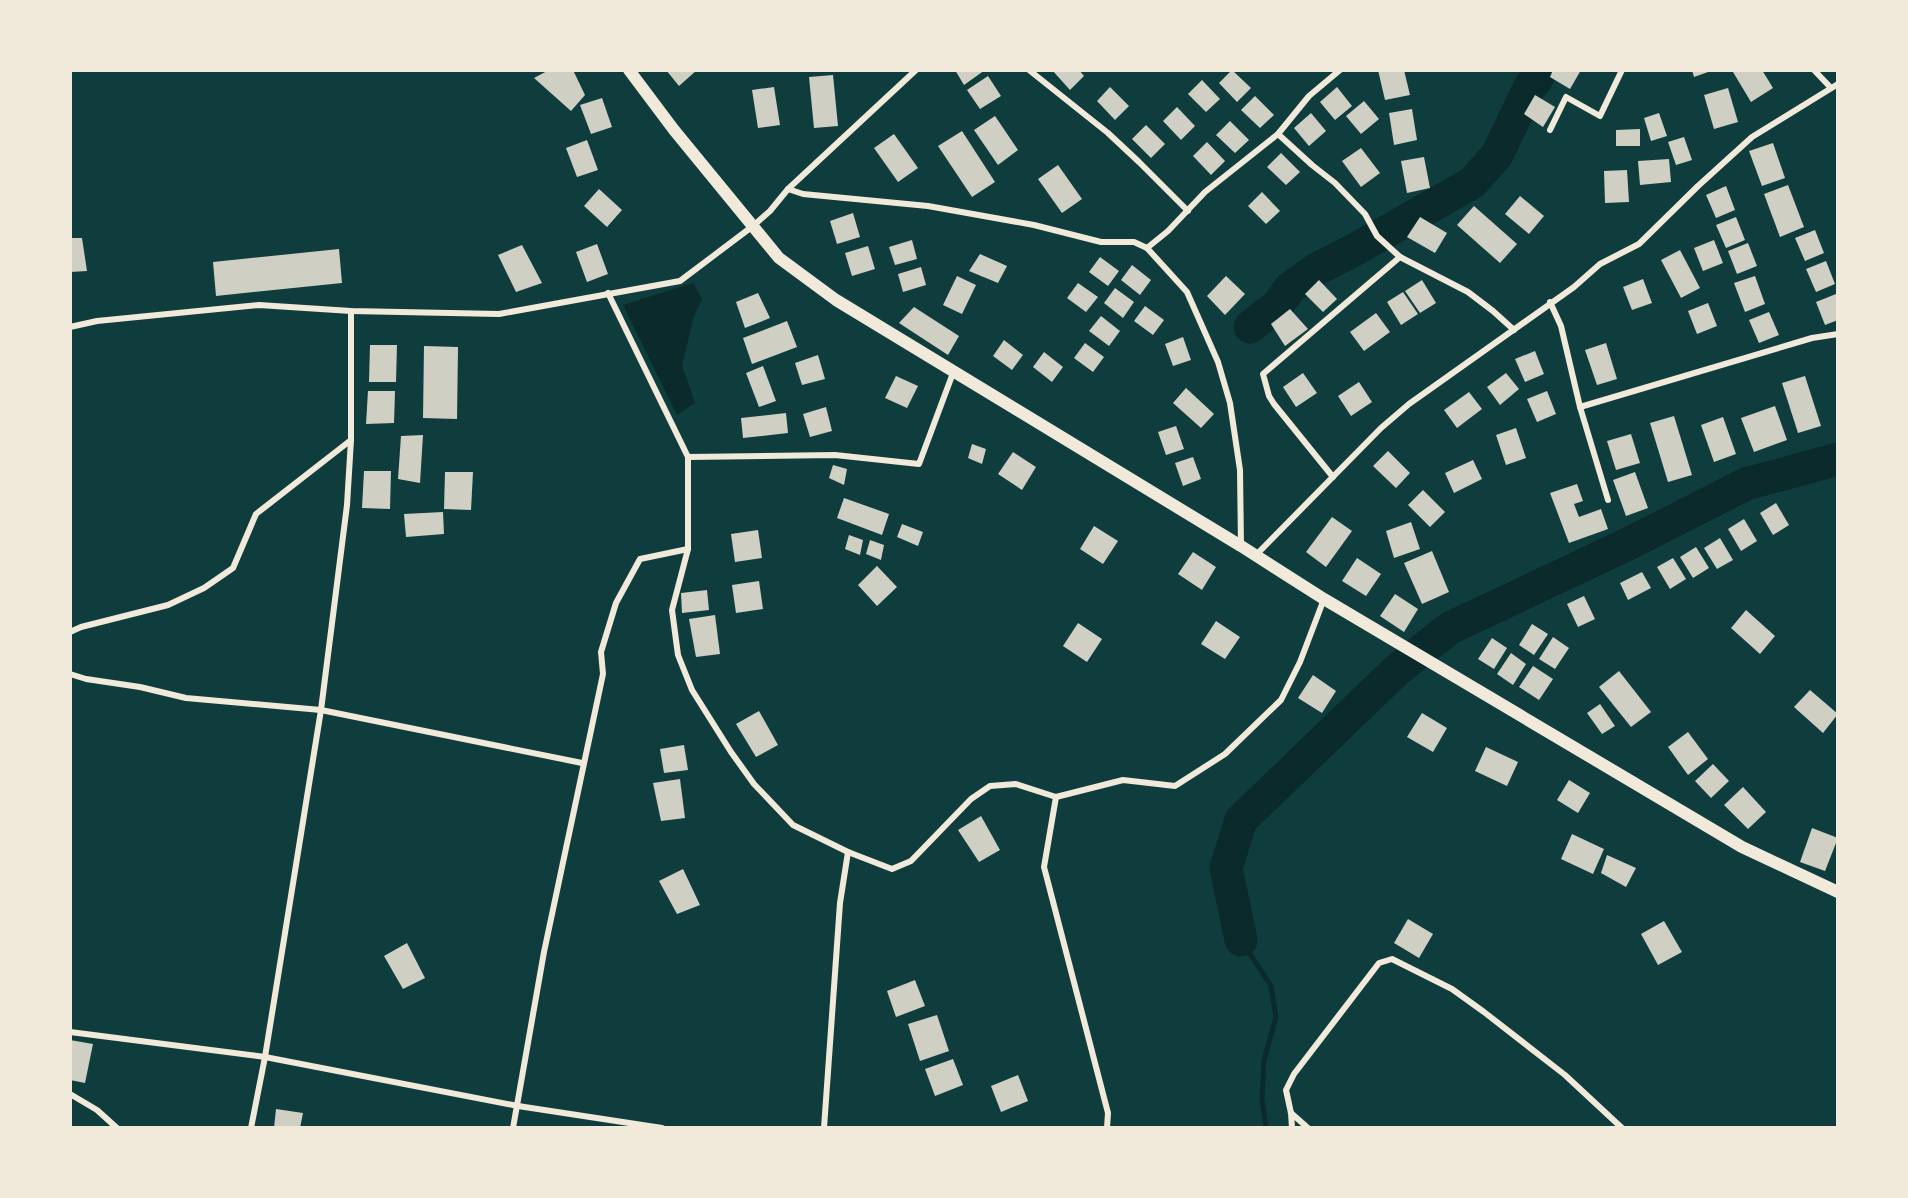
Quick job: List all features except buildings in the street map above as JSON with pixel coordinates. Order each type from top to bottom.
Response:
[{"type":"main road","points":[[629,70],[674,130],[779,258],[836,300],[1241,546],[1324,599],[1742,847],[1838,892]]},
{"type":"street","points":[[70,327],[97,321],[259,305],[351,311],[499,314],[680,281],[770,211],[788,189],[916,70]]},
{"type":"street","points":[[1029,70],[1108,133],[1188,211]]},
{"type":"street","points":[[1147,248],[1168,231],[1204,192],[1278,135],[1309,96],[1340,70]]},
{"type":"street","points":[[1550,130],[1566,97],[1600,116],[1622,70]]},
{"type":"street","points":[[1255,555],[1381,428],[1409,404],[1574,287],[1600,264],[1639,244],[1752,137],[1834,86],[1814,70]]},
{"type":"street","points":[[1278,135],[1335,183],[1365,214],[1377,236],[1400,258],[1468,292],[1514,330]]},
{"type":"street","points":[[788,189],[803,194],[928,206],[1034,225],[1101,242],[1134,242],[1147,248],[1187,292],[1218,362],[1230,403],[1240,470],[1241,546]]},
{"type":"street","points":[[1333,477],[1274,404],[1269,396],[1263,374],[1400,258]]},
{"type":"street","points":[[608,293],[688,457],[688,549],[672,610],[678,655],[692,690],[731,753],[754,784],[793,825],[848,852],[892,869],[911,861],[971,799],[990,786],[1016,784],[1056,797],[1123,780],[1175,786],[1225,754],[1281,700],[1300,662],[1324,599]]},
{"type":"street","points":[[1550,302],[1561,327],[1580,407],[1608,500]]},
{"type":"street","points":[[251,1128],[265,1057],[321,710],[347,506],[351,440],[351,311]]},
{"type":"street","points":[[1580,407],[1812,338],[1838,334]]},
{"type":"street","points":[[688,457],[835,455],[919,464],[953,373]]},
{"type":"street","points":[[70,632],[81,627],[168,605],[204,588],[233,567],[256,514],[351,440]]},
{"type":"street","points":[[513,1128],[544,952],[582,763],[603,674],[601,652],[616,603],[640,559],[688,549]]},
{"type":"street","points":[[70,674],[186,698],[321,710],[582,763]]},
{"type":"street","points":[[1056,797],[1044,867],[1108,1113],[1107,1128]]},
{"type":"street","points":[[824,1128],[840,903],[848,852]]},
{"type":"street","points":[[1292,1128],[1286,1089],[1293,1074],[1379,963],[1392,959],[1452,989],[1476,1006],[1565,1075],[1622,1128]]},
{"type":"street","points":[[70,1032],[265,1057],[518,1106],[662,1128]]},
{"type":"street","points":[[70,1095],[98,1110],[117,1128]]},
{"type":"street","points":[[1291,1113],[1308,1128]]},
{"type":"water","points":[[693,283],[702,299],[694,316],[682,365],[695,403],[677,415],[623,305]]},
{"type":"waterway","points":[[1250,327],[1278,305],[1290,288],[1317,269],[1472,183],[1497,155],[1530,86],[1541,70]]},
{"type":"waterway","points":[[1241,940],[1226,868],[1241,820],[1397,670],[1450,628],[1628,544],[1746,484],[1838,459]]},
{"type":"waterway","points":[[1241,940],[1271,986],[1276,1017],[1264,1060],[1262,1099],[1266,1128]]}]
